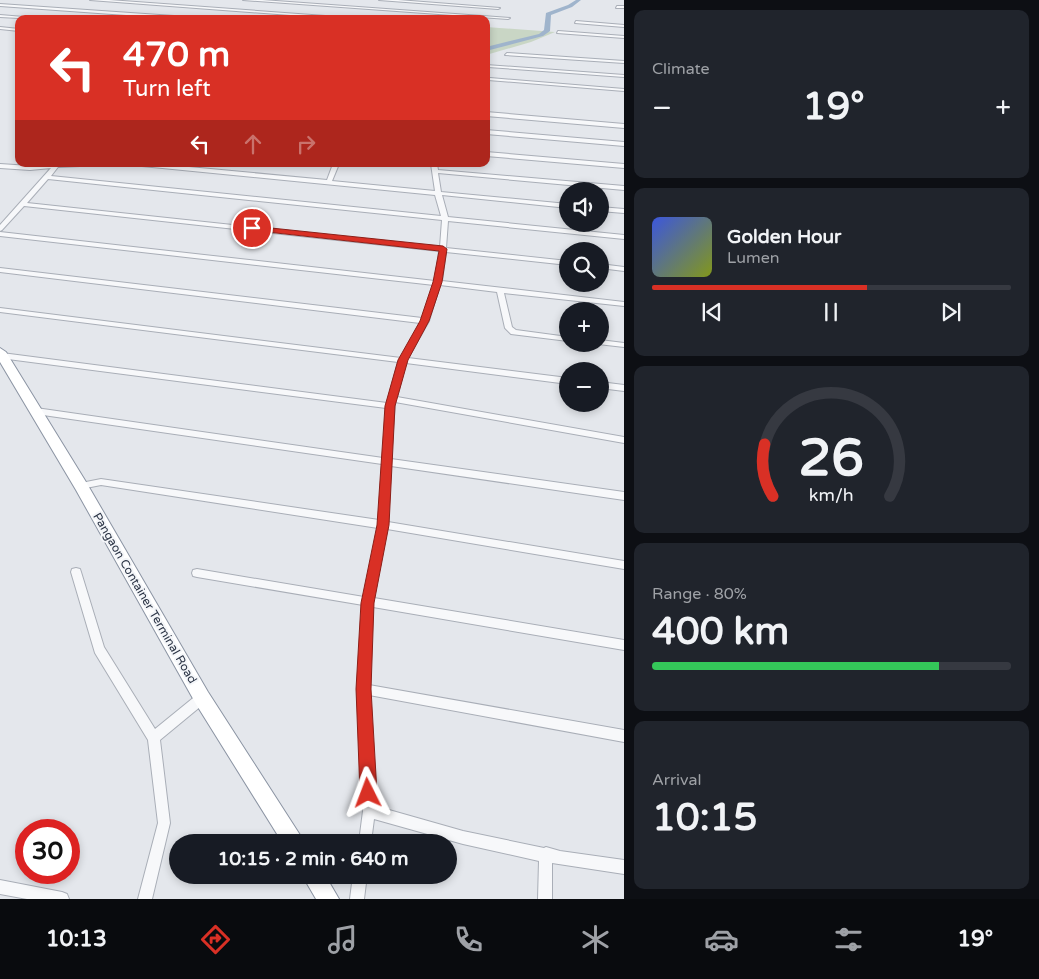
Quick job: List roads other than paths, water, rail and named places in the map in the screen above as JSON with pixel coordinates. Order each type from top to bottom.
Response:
[{"type":"highway","name":"Pangaon Container Terminal Road","points":[[1,354],[81,486],[202,698],[287,834]]},
{"type":"highway","points":[[319,884],[328,899]]},
{"type":"street","points":[[92,0],[309,15]]},
{"type":"street","points":[[192,15],[206,0]]},
{"type":"street","points":[[245,0],[437,15]]},
{"type":"street","points":[[381,0],[498,8]]},
{"type":"street","points":[[463,15],[466,0]]},
{"type":"street","points":[[0,5],[145,15]]},
{"type":"street","points":[[617,7],[624,7]]},
{"type":"street","points":[[0,16],[15,17]]},
{"type":"street","points":[[490,18],[508,18]]},
{"type":"street","points":[[576,22],[624,26]]},
{"type":"street","points":[[0,28],[15,30]]},
{"type":"street","points":[[558,32],[624,36]]},
{"type":"street","points":[[507,54],[624,62]]},
{"type":"street","points":[[490,66],[624,76]]},
{"type":"street","points":[[490,79],[624,90]]},
{"type":"street","points":[[490,114],[624,126]]},
{"type":"street","points":[[490,132],[624,144]]},
{"type":"street","points":[[490,154],[624,166]]},
{"type":"street","points":[[0,166],[15,166]]},
{"type":"street","points":[[0,228],[56,167]]},
{"type":"street","points":[[173,167],[559,205]]},
{"type":"street","points":[[329,182],[335,167]]},
{"type":"street","points":[[366,834],[370,811],[363,689],[368,603],[383,525],[391,402],[403,360],[425,321],[438,282],[443,249],[445,219],[434,167],[624,188]]},
{"type":"street","points":[[46,177],[624,237]]},
{"type":"street","points":[[22,204],[559,261]]},
{"type":"street","points":[[609,210],[624,211]]},
{"type":"street","points":[[0,234],[624,304]]},
{"type":"street","points":[[609,267],[624,269]]},
{"type":"street","points":[[0,270],[425,321]]},
{"type":"street","points":[[500,289],[509,328],[514,332],[559,338]]},
{"type":"street","points":[[0,310],[559,380]]},
{"type":"street","points":[[609,343],[624,345]]},
{"type":"street","points":[[1,354],[391,402],[624,440]]},
{"type":"street","points":[[609,386],[624,388]]},
{"type":"street","points":[[36,411],[624,496]]},
{"type":"street","points":[[81,486],[101,482],[383,525],[624,565]]},
{"type":"street","points":[[76,572],[99,649],[154,738],[164,823],[145,899]]},
{"type":"street","points":[[197,573],[624,645]]},
{"type":"street","points":[[363,689],[624,736]]},
{"type":"street","points":[[154,738],[202,698]]},
{"type":"street","points":[[370,811],[429,829],[546,854],[624,867]]},
{"type":"street","points":[[545,899],[546,854]]},
{"type":"street","points":[[357,899],[359,884]]},
{"type":"street","points":[[0,887],[62,899]]},
{"type":"waterway","points":[[490,48],[541,35],[547,31],[548,14],[570,6],[579,0]]}]
